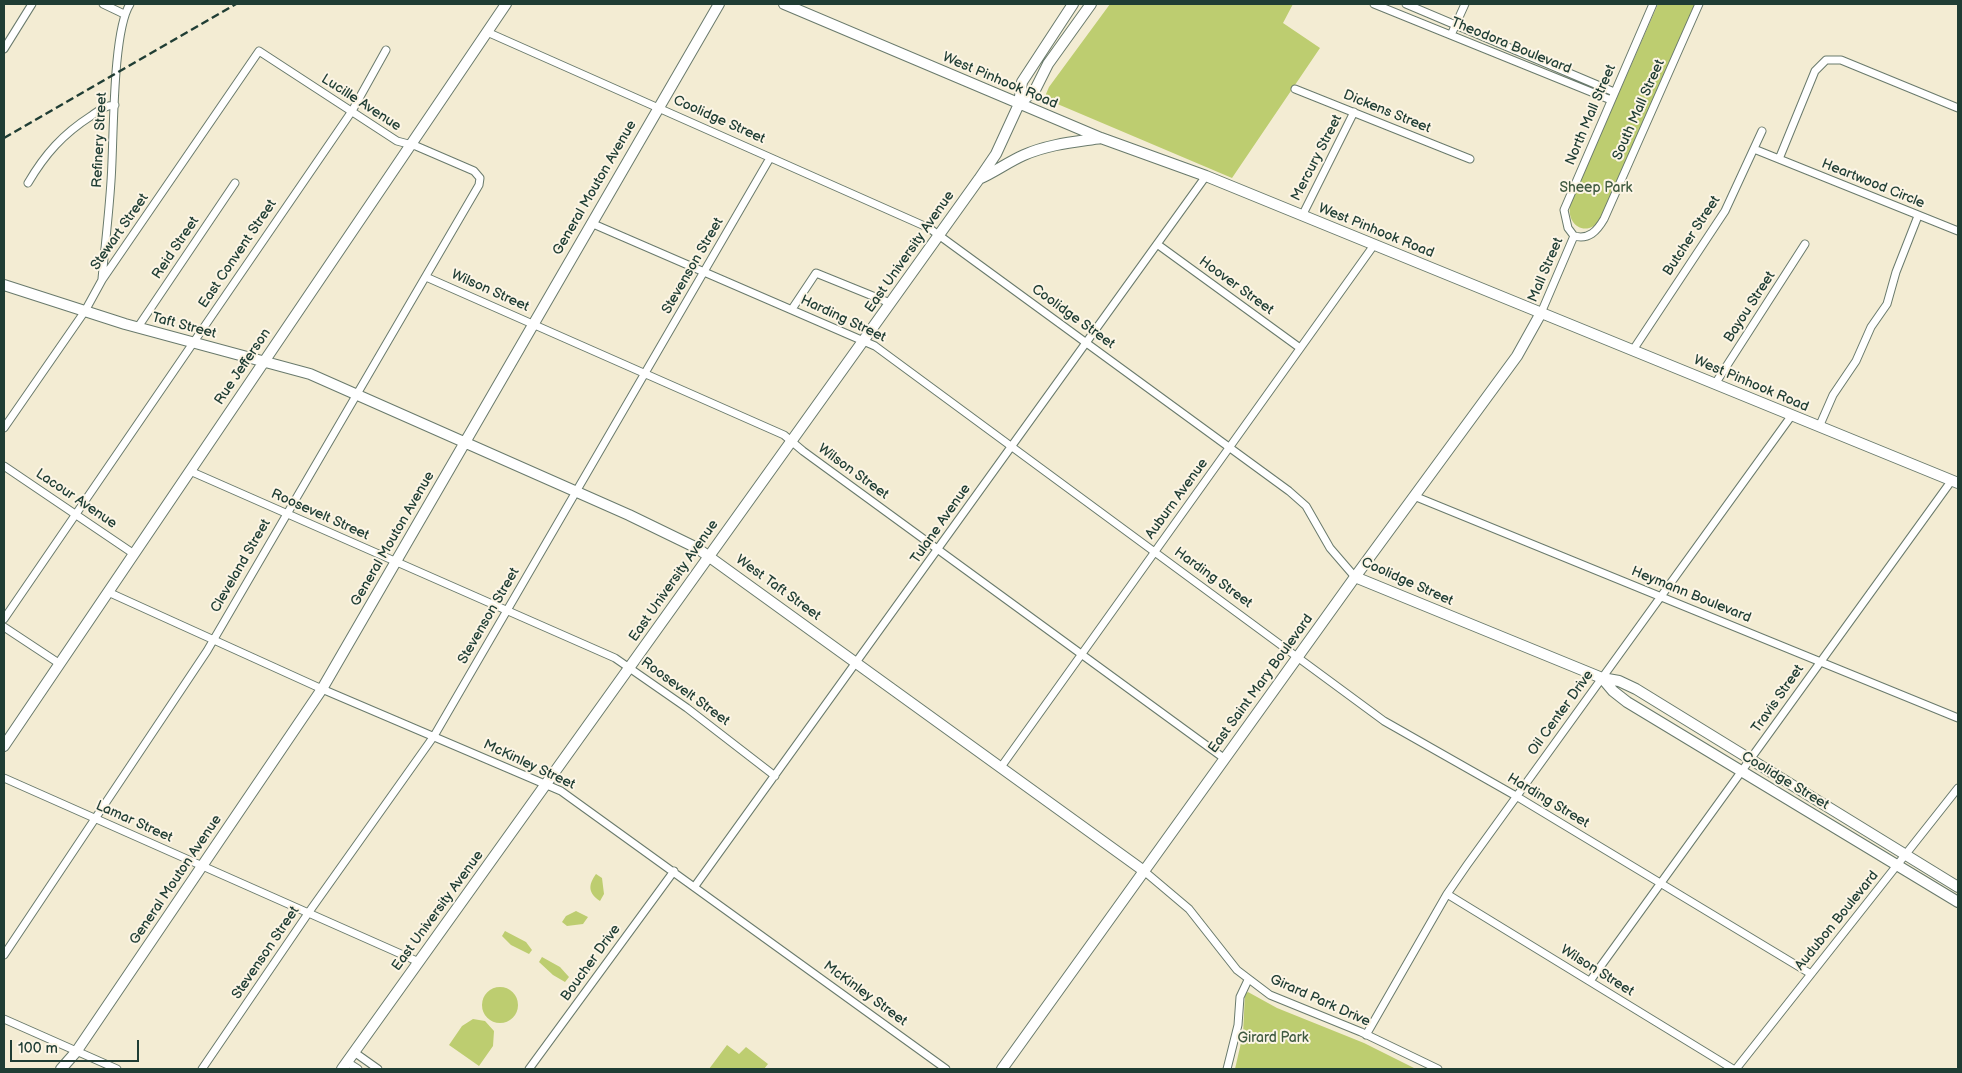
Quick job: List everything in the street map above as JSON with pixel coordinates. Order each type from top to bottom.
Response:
[{"type":"street","points":[[4,49],[32,4]]},
{"type":"street","points":[[103,4],[124,14]]},
{"type":"street","name":"Refinery Street","points":[[102,280],[117,72],[124,14],[130,4]]},
{"type":"street","name":"Rue Jefferson","points":[[4,746],[506,4]]},
{"type":"street","name":"General Mouton Avenue","points":[[61,1069],[76,1052],[322,689],[719,4]]},
{"type":"street","name":"West Pinhook Road","points":[[784,4],[1101,138],[1206,176],[1955,481]]},
{"type":"street","name":"East University Avenue","points":[[345,1065],[996,154],[1019,104],[1022,82],[1073,4]]},
{"type":"street","name":"East University Avenue","points":[[1019,104],[1035,90],[1048,64],[1091,4]]},
{"type":"street","name":"Theodora Boulevard","points":[[1374,4],[1611,100]]},
{"type":"street","name":"Theodora Boulevard","points":[[1406,4],[1614,92]]},
{"type":"street","points":[[1451,35],[1465,4]]},
{"type":"street","name":"North Mall Street","points":[[1574,236],[1568,228],[1564,210],[1653,4]]},
{"type":"street","name":"South Mall Street","points":[[1574,236],[1580,238],[1589,236],[1598,229],[1604,219],[1699,4]]},
{"type":"street","name":"Coolidge Street","points":[[487,32],[904,216],[939,235],[1306,506],[1330,548],[1355,577],[1602,678],[1636,689],[1958,886]]},
{"type":"street","name":"East Convent Street","points":[[4,619],[352,111],[386,50]]},
{"type":"street","name":"Lucille Avenue","points":[[259,52],[397,141],[474,171],[480,178]]},
{"type":"street","name":"Stewart Street","points":[[4,428],[85,311],[102,280],[259,52]]},
{"type":"street","points":[[1780,160],[1815,71],[1826,60],[1841,60],[1958,108]]},
{"type":"street","name":"Dickens Street","points":[[1295,89],[1470,159]]},
{"type":"street","points":[[28,183],[50,148],[62,136],[102,108],[115,106]]},
{"type":"street","name":"Mercury Street","points":[[1302,216],[1354,112]]},
{"type":"street","name":"Butcher Street","points":[[1634,350],[1725,211],[1762,131]]},
{"type":"street","points":[[979,178],[998,171],[1023,156],[1046,147],[1101,138]]},
{"type":"street","name":"Heartwood Circle","points":[[1754,149],[1958,231]]},
{"type":"street","name":"Stevenson Street","points":[[202,1069],[309,912],[434,736],[770,158]]},
{"type":"street","name":"Tulane Avenue","points":[[695,886],[939,550],[1206,176]]},
{"type":"street","name":"Cleveland Street","points":[[4,955],[213,640],[426,277],[479,185],[480,178]]},
{"type":"street","name":"Reid Street","points":[[138,327],[234,184]]},
{"type":"street","points":[[1819,427],[1833,395],[1856,361],[1871,327],[1887,304],[1896,272],[1918,216]]},
{"type":"street","name":"Harding Street","points":[[591,223],[875,346],[1401,732],[1516,796],[1811,974]]},
{"type":"street","name":"Mall Street","points":[[1541,313],[1574,236]]},
{"type":"street","name":"Hoover Street","points":[[1157,244],[1300,348]]},
{"type":"street","name":"Bayou Street","points":[[1715,384],[1805,244]]},
{"type":"street","name":"Auburn Avenue","points":[[1000,767],[1374,245]]},
{"type":"street","points":[[792,309],[816,273],[890,304]]},
{"type":"street","name":"Wilson Street","points":[[426,277],[778,432],[1224,759]]},
{"type":"street","name":"Taft Street","points":[[4,285],[138,327],[310,374],[357,394]]},
{"type":"street","name":"East Saint Mary Boulevard","points":[[1002,1069],[1355,577],[1517,356],[1541,313]]},
{"type":"street","name":"West Taft Street","points":[[357,394],[629,515],[709,556],[1144,871]]},
{"type":"street","name":"Oil Center Drive","points":[[1366,1034],[1447,894],[1792,415]]},
{"type":"street","name":"Lacour Avenue","points":[[4,466],[134,554]]},
{"type":"street","name":"Roosevelt Street","points":[[190,471],[615,658],[775,776]]},
{"type":"street","name":"Travis Street","points":[[1590,981],[1819,661],[1955,481]]},
{"type":"street","name":"Heymann Boulevard","points":[[1414,496],[1958,718]]},
{"type":"street","name":"McKinley Street","points":[[108,592],[322,689],[562,792],[695,886],[946,1069]]},
{"type":"street","points":[[4,627],[60,664]]},
{"type":"street","name":"Coolidge Street","points":[[1602,678],[1613,691],[1627,702],[1958,902]]},
{"type":"street","name":"Lamar Street","points":[[4,778],[418,962]]},
{"type":"street","name":"Audubon Boulevard","points":[[1734,1069],[1958,788]]},
{"type":"street","name":"Boucher Drive","points":[[529,1069],[674,871]]},
{"type":"street","name":"Girard Park Drive","points":[[1144,871],[1189,909],[1237,970],[1248,980],[1286,1003],[1366,1034],[1438,1069]]},
{"type":"street","name":"Wilson Street","points":[[1447,894],[1734,1069]]},
{"type":"street","points":[[1226,1069],[1238,1025],[1240,997],[1248,980]]},
{"type":"street","points":[[4,1019],[117,1069]]},
{"type":"street","points":[[354,1052],[378,1069]]},
{"type":"street","points":[[345,1065],[358,1069]]},
{"type":"green space","points":[[1110,4],[1293,4],[1283,23],[1320,48],[1232,178],[1048,100],[1046,94],[1049,87]]},
{"type":"green space","name":"Sheep Park","points":[[1658,4],[1695,4],[1601,219],[1589,228],[1578,227],[1571,217],[1571,202]]},
{"type":"green space","points":[[596,874],[602,878],[604,894],[600,901],[593,895],[590,889]]},
{"type":"green space","points":[[576,911],[588,917],[583,924],[567,926],[562,922],[566,916]]},
{"type":"green space","points":[[505,931],[526,942],[532,950],[529,954],[511,945],[502,936]]},
{"type":"green space","points":[[542,957],[560,967],[569,977],[565,982],[553,975],[539,962]]},
{"type":"green space","points":[[500,987],[507,988],[513,992],[517,998],[517,1012],[513,1018],[507,1022],[500,1023],[493,1022],[487,1018],[483,1012],[482,1005],[483,998],[487,992],[493,988]]},
{"type":"green space","name":"Girard Park","points":[[1248,992],[1277,1008],[1364,1043],[1416,1069],[1235,1069],[1243,1034],[1245,994]]},
{"type":"green space","points":[[473,1019],[485,1021],[494,1031],[493,1046],[479,1066],[449,1045],[462,1026]]},
{"type":"green space","points":[[727,1045],[739,1054],[746,1047],[768,1064],[764,1069],[709,1069]]},
{"type":"railway","points":[[4,138],[236,4]]}]
